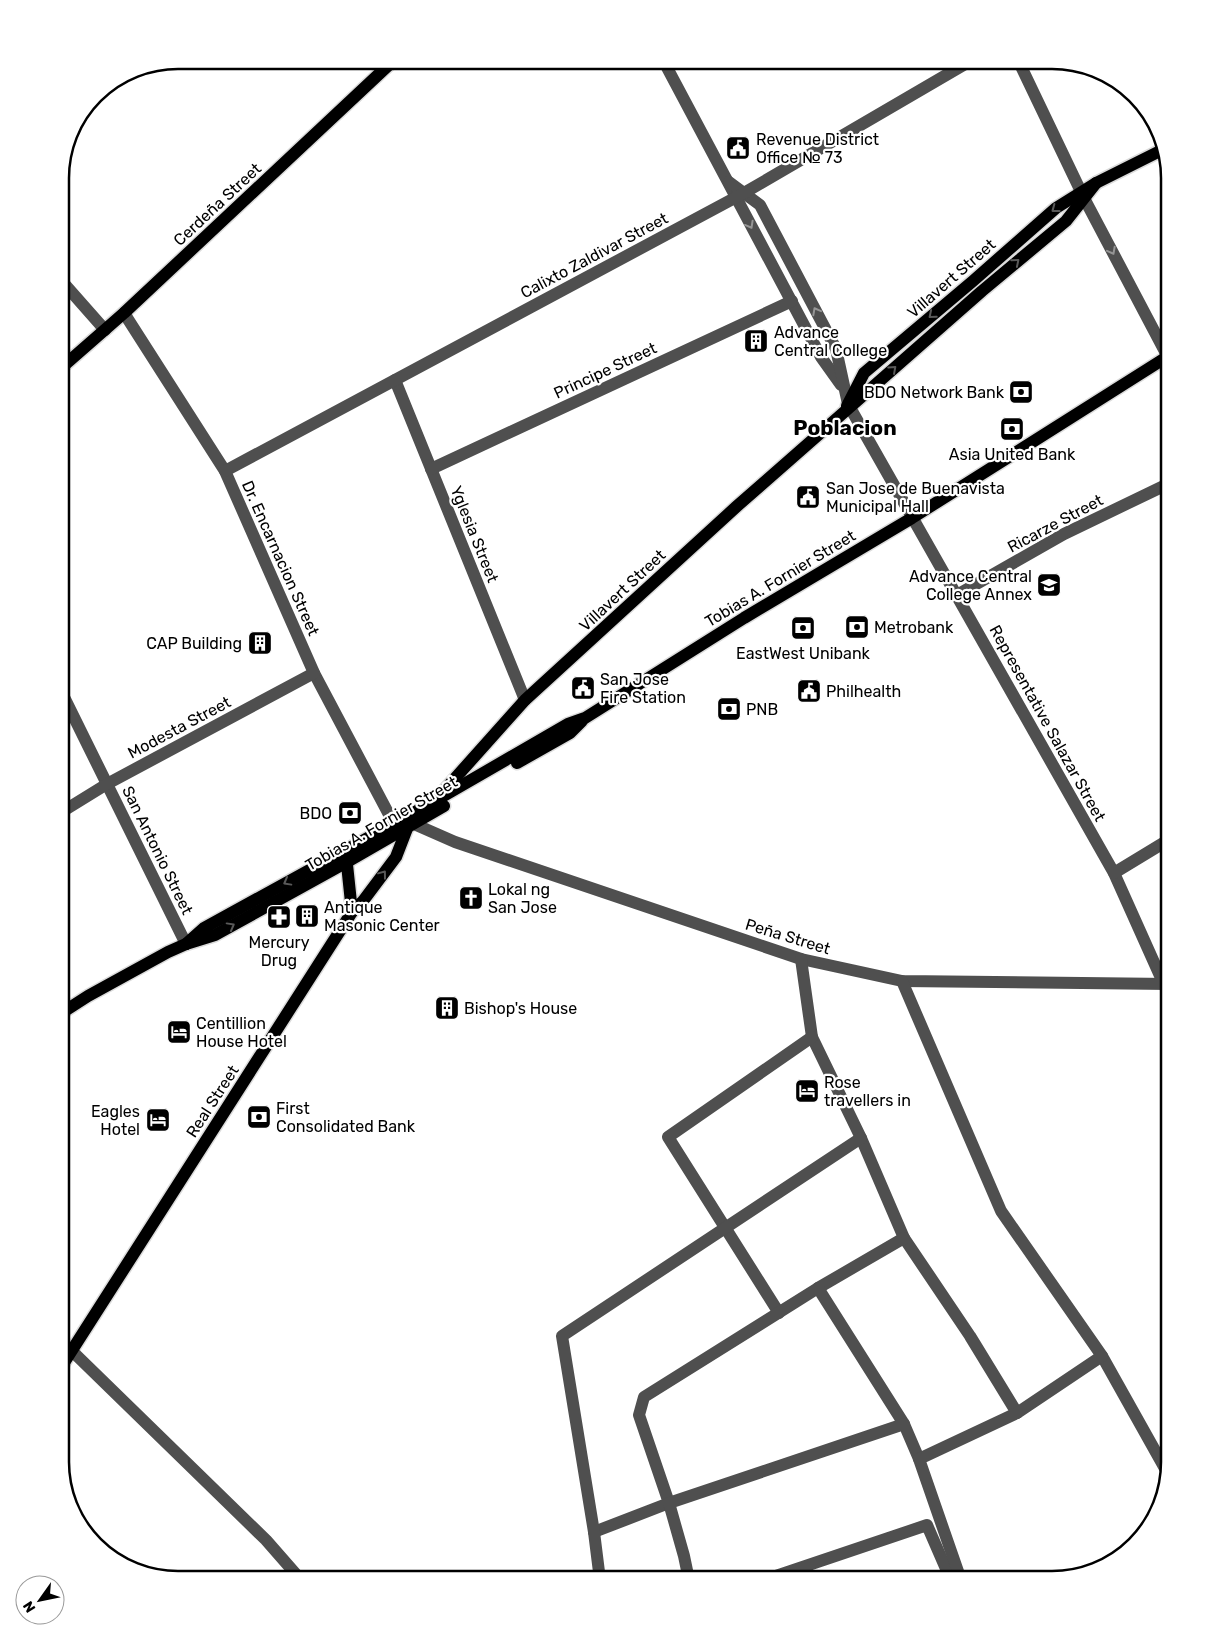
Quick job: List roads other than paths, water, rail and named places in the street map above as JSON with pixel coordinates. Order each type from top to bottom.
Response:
[{"type":"main road","name":"Cerdeña Street","points":[[69,361],[105,330],[384,69]]},
{"type":"main road","name":"Villavert Street","points":[[434,802],[525,700],[847,408],[982,290],[1066,220],[1083,195],[1096,183],[1158,152]]},
{"type":"main road","name":"Tobias A. Fornier Street","points":[[346,856],[394,824],[568,724],[585,718],[744,618],[912,518],[1161,363]]},
{"type":"main road","name":"Tobias A. Fornier Street","points":[[69,1009],[120,978],[186,944],[204,928],[411,825],[570,733],[585,718]]},
{"type":"main road","name":"Real Street","points":[[69,1356],[352,912],[396,857],[411,825]]},
{"type":"main road","points":[[346,856],[352,912]]},
{"type":"street","name":"Representative Salazar Street","points":[[668,69],[729,182],[740,196],[821,357],[844,389]]},
{"type":"street","name":"Calixto Zaldivar Street","points":[[225,471],[740,196],[957,69]]},
{"type":"street","points":[[1022,69],[1083,195],[1161,343]]},
{"type":"street","name":"Representative Salazar Street","points":[[740,196],[760,205],[836,349],[847,408],[957,595],[1114,873],[1161,971]]},
{"type":"street","points":[[69,289],[105,330]]},
{"type":"street","name":"Principe Street","points":[[431,469],[792,301]]},
{"type":"street","name":"Dr. Encarnacion Street","points":[[124,312],[225,471],[314,673],[394,824]]},
{"type":"street","name":"Yglesia Street","points":[[395,380],[525,700]]},
{"type":"street","name":"Ricarze Street","points":[[957,595],[1064,534],[1161,487]]},
{"type":"street","name":"Modesta Street","points":[[69,807],[107,784],[314,673]]},
{"type":"street","name":"San Antonio Street","points":[[69,707],[186,944]]},
{"type":"street","name":"Peña Street","points":[[411,825],[455,842],[801,959],[902,981],[1161,984]]},
{"type":"street","points":[[1114,873],[1161,844]]},
{"type":"street","points":[[801,959],[812,1037],[861,1138],[904,1238],[970,1336],[1017,1413]]},
{"type":"street","points":[[902,981],[1001,1211],[1102,1356],[1161,1459]]},
{"type":"street","points":[[779,1313],[668,1137],[812,1037]]},
{"type":"street","points":[[599,1571],[562,1336],[861,1138]]},
{"type":"street","points":[[687,1571],[669,1503],[639,1415],[644,1397],[818,1288],[904,1238]]},
{"type":"street","points":[[818,1288],[904,1424],[919,1459],[958,1571]]},
{"type":"street","points":[[72,1351],[266,1540],[293,1571]]},
{"type":"street","points":[[919,1459],[1017,1413],[1102,1356]]},
{"type":"street","points":[[594,1532],[669,1503],[904,1424]]},
{"type":"street","points":[[791,1571],[927,1525],[947,1571]]},
{"type":"place","name":"Revenue District Office № 73","points":[[738,148]]},
{"type":"place","name":"Advance Central College","points":[[756,341]]},
{"type":"place","name":"BDO Network Bank","points":[[1021,392]]},
{"type":"place","name":"Asia United Bank","points":[[1012,429]]},
{"type":"place","name":"San Jose de Buenavista Municipal Hall","points":[[808,497]]},
{"type":"place","name":"Advance Central College Annex","points":[[1049,585]]},
{"type":"place","name":"Metrobank","points":[[857,627]]},
{"type":"place","name":"EastWest Unibank","points":[[803,628]]},
{"type":"place","name":"CAP Building","points":[[260,643]]},
{"type":"place","name":"San Jose Fire Station","points":[[583,688]]},
{"type":"place","name":"Philhealth","points":[[809,691]]},
{"type":"place","name":"PNB","points":[[729,709]]},
{"type":"place","name":"BDO","points":[[350,813]]},
{"type":"place","name":"Lokal ng San Jose","points":[[471,898]]},
{"type":"place","name":"Antique Masonic Center","points":[[307,916]]},
{"type":"place","name":"Mercury Drug","points":[[279,917]]},
{"type":"place","name":"Bishop's House","points":[[447,1008]]},
{"type":"place","name":"Centillion House Hotel","points":[[179,1032]]},
{"type":"place","name":"Rose travellers in","points":[[807,1091]]},
{"type":"place","name":"First Consolidated Bank","points":[[259,1117]]},
{"type":"place","name":"Eagles Hotel","points":[[158,1120]]},
{"type":"district","name":"Poblacion","points":[[845,428]]}]
